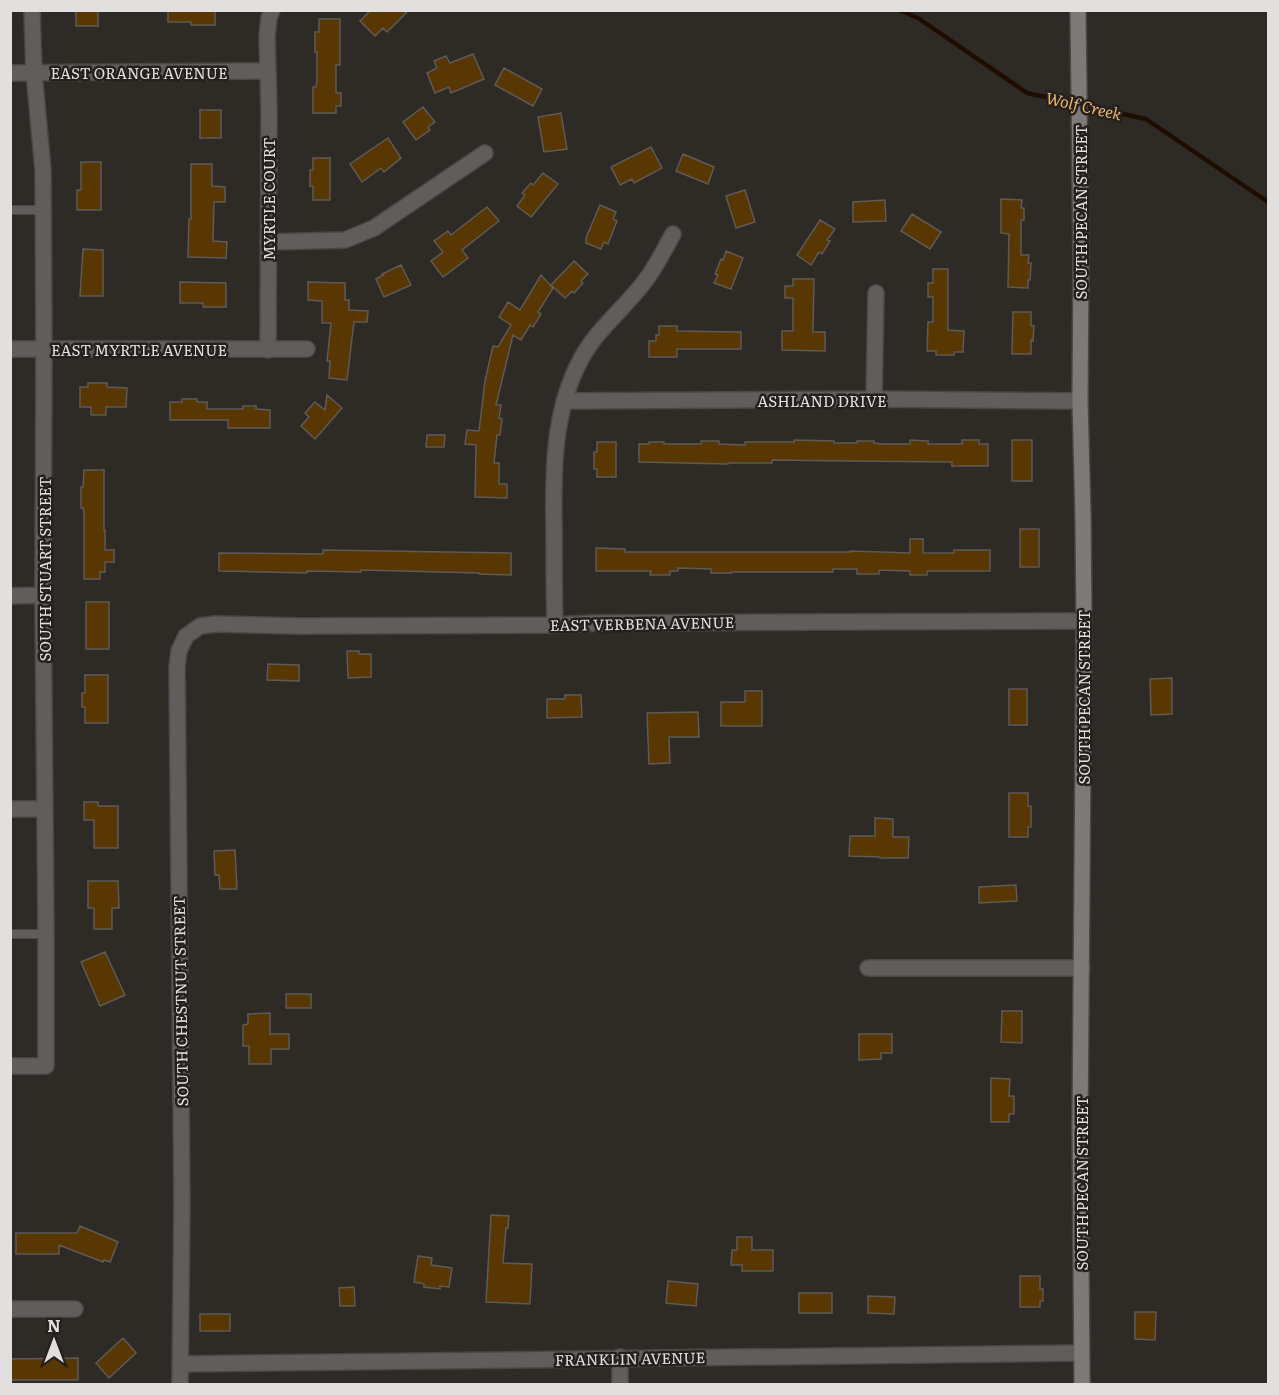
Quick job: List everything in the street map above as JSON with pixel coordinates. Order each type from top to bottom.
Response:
[{"type":"street","name":"SOUTH STUART STREET","points":[[10,1066],[46,1066],[43,170],[34,73],[32,10]]},
{"type":"street","name":"MYRTLE COURT","points":[[268,350],[267,36],[272,10]]},
{"type":"street","name":"SOUTH PECAN STREET","points":[[1078,10],[1080,401],[1084,621],[1080,1128],[1082,1384]]},
{"type":"street","name":"EAST ORANGE AVENUE","points":[[10,73],[268,71]]},
{"type":"street","points":[[268,242],[345,240],[374,228],[485,153]]},
{"type":"street","points":[[555,625],[553,493],[555,454],[564,401],[571,380],[591,344],[646,280],[673,234]]},
{"type":"street","points":[[874,399],[876,293]]},
{"type":"street","name":"EAST MYRTLE AVENUE","points":[[10,349],[268,350]]},
{"type":"street","points":[[268,350],[307,349]]},
{"type":"street","name":"ASHLAND DRIVE","points":[[564,401],[874,399],[1080,401]]},
{"type":"street","points":[[10,596],[43,595]]},
{"type":"street","name":"EAST VERBENA AVENUE","points":[[200,626],[216,624],[299,626],[1084,621]]},
{"type":"street","name":"SOUTH CHESTNUT STREET","points":[[180,1384],[182,1203],[177,667],[178,651],[186,636],[200,626]]},
{"type":"street","points":[[10,809],[45,809]]},
{"type":"street","points":[[867,968],[1082,968]]},
{"type":"street","points":[[10,1309],[75,1309]]},
{"type":"street","name":"FRANKLIN AVENUE","points":[[180,1364],[1081,1353]]},
{"type":"street","points":[[620,1358],[620,1384]]},
{"type":"lane","points":[[10,210],[42,210]]},
{"type":"lane","points":[[10,934],[46,934]]},
{"type":"building","points":[[76,10],[98,10],[98,26],[76,26]]},
{"type":"building","points":[[168,10],[215,10],[215,25],[168,22]]},
{"type":"building","points":[[371,10],[409,10],[387,32],[383,28],[375,36],[360,21]]},
{"type":"building","points":[[319,19],[340,19],[340,65],[336,65],[336,93],[341,93],[341,106],[336,106],[336,113],[313,113],[313,87],[316,87],[317,79],[315,32],[319,32]]},
{"type":"building","points":[[473,54],[484,79],[451,93],[449,87],[435,93],[427,73],[437,68],[434,61],[446,56],[450,63]]},
{"type":"building","points":[[504,68],[542,89],[533,106],[495,85]]},
{"type":"building","points":[[423,107],[435,122],[428,127],[430,130],[416,140],[403,122]]},
{"type":"building","points":[[200,110],[221,110],[221,138],[200,138]]},
{"type":"building","points":[[561,113],[567,149],[544,152],[538,117]]},
{"type":"building","points":[[388,138],[401,158],[384,172],[381,168],[362,182],[350,164]]},
{"type":"building","points":[[651,147],[662,168],[634,183],[632,179],[620,185],[611,167]]},
{"type":"building","points":[[683,154],[714,167],[708,184],[676,171]]},
{"type":"building","points":[[313,158],[330,158],[330,200],[313,200],[310,170],[313,170]]},
{"type":"building","points":[[81,162],[101,162],[101,210],[77,210],[77,190],[81,190]]},
{"type":"building","points":[[191,164],[212,164],[212,186],[225,187],[225,202],[214,202],[213,241],[227,242],[226,258],[188,257]]},
{"type":"building","points":[[543,173],[558,184],[531,217],[517,206],[525,195],[522,193]]},
{"type":"building","points":[[745,190],[755,222],[736,228],[726,196]]},
{"type":"building","points":[[1001,199],[1022,200],[1024,220],[1021,220],[1021,255],[1029,255],[1028,263],[1031,263],[1028,288],[1008,287],[1009,234],[1001,233]]},
{"type":"building","points":[[885,200],[886,221],[853,222],[853,202]]},
{"type":"building","points":[[600,205],[616,212],[613,219],[617,221],[608,244],[604,242],[601,249],[586,243]]},
{"type":"building","points":[[487,207],[499,221],[462,250],[468,258],[443,277],[431,261],[443,252],[434,241],[448,231],[451,235]]},
{"type":"building","points":[[912,214],[941,232],[930,249],[901,231]]},
{"type":"building","points":[[820,220],[835,229],[827,240],[830,241],[822,254],[819,252],[811,265],[797,255]]},
{"type":"building","points":[[83,249],[103,250],[103,296],[80,296]]},
{"type":"building","points":[[726,251],[743,258],[731,289],[714,283],[718,275],[715,274]]},
{"type":"building","points":[[574,261],[588,274],[574,293],[572,291],[565,298],[551,285]]},
{"type":"building","points":[[401,265],[411,285],[384,297],[376,279]]},
{"type":"building","points":[[933,269],[948,269],[948,330],[964,331],[963,352],[954,352],[954,355],[936,355],[936,351],[927,351],[928,322],[933,322],[933,297],[928,297],[928,283],[933,283]]},
{"type":"building","points":[[541,275],[553,288],[538,312],[541,314],[533,327],[530,325],[521,340],[513,335],[496,405],[501,405],[499,418],[502,419],[500,435],[497,435],[494,463],[499,463],[499,484],[507,484],[507,498],[475,497],[476,445],[465,444],[467,430],[479,431],[485,381],[493,346],[498,347],[511,325],[499,317],[508,302],[520,310]]},
{"type":"building","points":[[793,279],[814,279],[813,332],[825,332],[825,351],[782,350],[782,331],[793,331],[793,298],[785,298],[785,286],[793,286]]},
{"type":"building","points":[[180,282],[226,283],[226,307],[203,307],[203,303],[180,303]]},
{"type":"building","points":[[308,282],[345,283],[345,300],[349,300],[349,310],[368,311],[367,322],[354,322],[347,380],[329,378],[330,361],[327,361],[331,323],[322,323],[322,301],[308,300]]},
{"type":"building","points":[[1013,312],[1031,312],[1031,326],[1034,326],[1031,354],[1012,354]]},
{"type":"building","points":[[659,326],[677,326],[677,331],[741,332],[741,349],[677,349],[677,357],[649,357],[649,341],[656,341]]},
{"type":"building","points":[[88,383],[107,383],[107,387],[127,388],[126,407],[106,407],[106,415],[91,415],[91,407],[80,407],[80,387],[88,387]]},
{"type":"building","points":[[327,395],[342,408],[315,439],[301,426],[309,417],[305,413],[315,402],[325,410]]},
{"type":"building","points":[[182,399],[207,402],[207,409],[243,409],[243,406],[256,406],[256,409],[270,410],[270,428],[228,428],[228,420],[170,420],[170,402],[182,402]]},
{"type":"building","points":[[427,435],[445,435],[444,447],[426,447]]},
{"type":"building","points":[[794,440],[910,444],[910,440],[928,441],[928,444],[962,444],[962,440],[979,440],[979,444],[988,444],[988,466],[952,466],[952,462],[772,460],[772,463],[728,464],[639,462],[639,444],[649,444],[649,442],[701,444],[701,441],[719,441],[719,444],[745,445],[745,442],[794,442]]},
{"type":"building","points":[[1012,440],[1032,440],[1032,481],[1012,481]]},
{"type":"building","points":[[597,442],[616,442],[616,477],[597,477],[597,469],[594,469],[594,452],[597,452]]},
{"type":"building","points":[[84,470],[104,470],[105,550],[114,550],[114,562],[105,562],[105,572],[100,572],[100,579],[84,579],[84,513],[81,508],[81,487],[83,487]]},
{"type":"building","points":[[1020,529],[1039,529],[1039,567],[1020,567]]},
{"type":"building","points":[[910,539],[923,539],[923,553],[990,550],[990,571],[927,571],[927,575],[910,575],[910,571],[879,570],[879,574],[857,574],[857,569],[833,569],[833,572],[711,573],[711,569],[678,568],[678,571],[670,571],[670,575],[650,575],[651,571],[596,571],[596,548],[625,549],[625,552],[910,553]]},
{"type":"building","points":[[323,550],[511,553],[511,575],[361,570],[361,572],[307,571],[307,573],[219,571],[219,553],[323,554]]},
{"type":"building","points":[[86,602],[109,602],[109,649],[86,649]]},
{"type":"building","points":[[347,651],[371,654],[371,677],[348,678]]},
{"type":"building","points":[[268,664],[299,665],[299,681],[267,680]]},
{"type":"building","points":[[85,675],[108,675],[108,723],[85,723],[82,693],[85,693]]},
{"type":"building","points":[[1172,678],[1172,714],[1151,715],[1150,679]]},
{"type":"building","points":[[1009,689],[1027,689],[1027,725],[1009,725]]},
{"type":"building","points":[[745,691],[762,691],[762,726],[721,726],[721,702],[745,702]]},
{"type":"building","points":[[565,695],[581,695],[582,717],[547,718],[547,699],[565,699]]},
{"type":"building","points":[[698,712],[699,737],[669,737],[670,763],[649,764],[647,713]]},
{"type":"building","points":[[1009,793],[1028,793],[1028,806],[1031,806],[1031,827],[1028,827],[1028,837],[1009,837]]},
{"type":"building","points":[[84,802],[98,802],[98,806],[118,806],[118,848],[94,848],[94,820],[84,820]]},
{"type":"building","points":[[875,818],[893,819],[893,837],[909,837],[908,858],[849,856],[850,836],[875,836]]},
{"type":"building","points":[[235,850],[237,889],[220,889],[219,875],[215,875],[214,851]]},
{"type":"building","points":[[88,881],[118,881],[119,908],[112,908],[112,929],[94,929],[94,908],[88,908]]},
{"type":"building","points":[[1016,885],[1017,901],[979,903],[979,887]]},
{"type":"building","points":[[105,952],[125,995],[100,1006],[81,962]]},
{"type":"building","points":[[286,994],[311,994],[311,1008],[286,1008]]},
{"type":"building","points":[[1002,1011],[1022,1011],[1022,1043],[1001,1042]]},
{"type":"building","points":[[270,1013],[270,1034],[289,1034],[289,1049],[271,1049],[271,1064],[249,1064],[249,1046],[243,1046],[243,1025],[248,1024],[248,1014]]},
{"type":"building","points":[[859,1034],[892,1034],[892,1053],[881,1053],[881,1059],[859,1060]]},
{"type":"building","points":[[991,1078],[1010,1079],[1009,1096],[1014,1096],[1014,1114],[1009,1114],[1009,1122],[991,1122]]},
{"type":"building","points":[[491,1215],[509,1216],[503,1263],[532,1264],[530,1304],[486,1302]]},
{"type":"building","points":[[80,1226],[118,1242],[110,1262],[104,1260],[103,1262],[59,1245],[59,1254],[16,1254],[16,1233],[77,1233]]},
{"type":"building","points":[[737,1237],[752,1237],[752,1250],[773,1250],[773,1271],[742,1271],[742,1265],[731,1265],[732,1250],[737,1250]]},
{"type":"building","points":[[418,1256],[432,1258],[431,1265],[452,1268],[449,1287],[440,1286],[440,1289],[424,1287],[424,1284],[414,1282]]},
{"type":"building","points":[[1020,1276],[1040,1276],[1043,1301],[1040,1301],[1040,1307],[1020,1307]]},
{"type":"building","points":[[668,1281],[698,1284],[696,1306],[666,1303]]},
{"type":"building","points":[[354,1287],[355,1306],[340,1306],[339,1288]]},
{"type":"building","points":[[799,1293],[832,1293],[832,1313],[799,1313]]},
{"type":"building","points":[[868,1296],[895,1297],[894,1314],[868,1313]]},
{"type":"building","points":[[1135,1312],[1156,1312],[1155,1340],[1135,1339]]},
{"type":"building","points":[[200,1314],[230,1314],[230,1331],[200,1331]]},
{"type":"building","points":[[123,1338],[136,1353],[109,1378],[96,1363]]},
{"type":"building","points":[[78,1358],[78,1380],[10,1380],[10,1359]]},
{"type":"waterway","name":"Wolf Creek","points":[[899,10],[918,18],[1027,93],[1146,119],[1268,202]]}]
